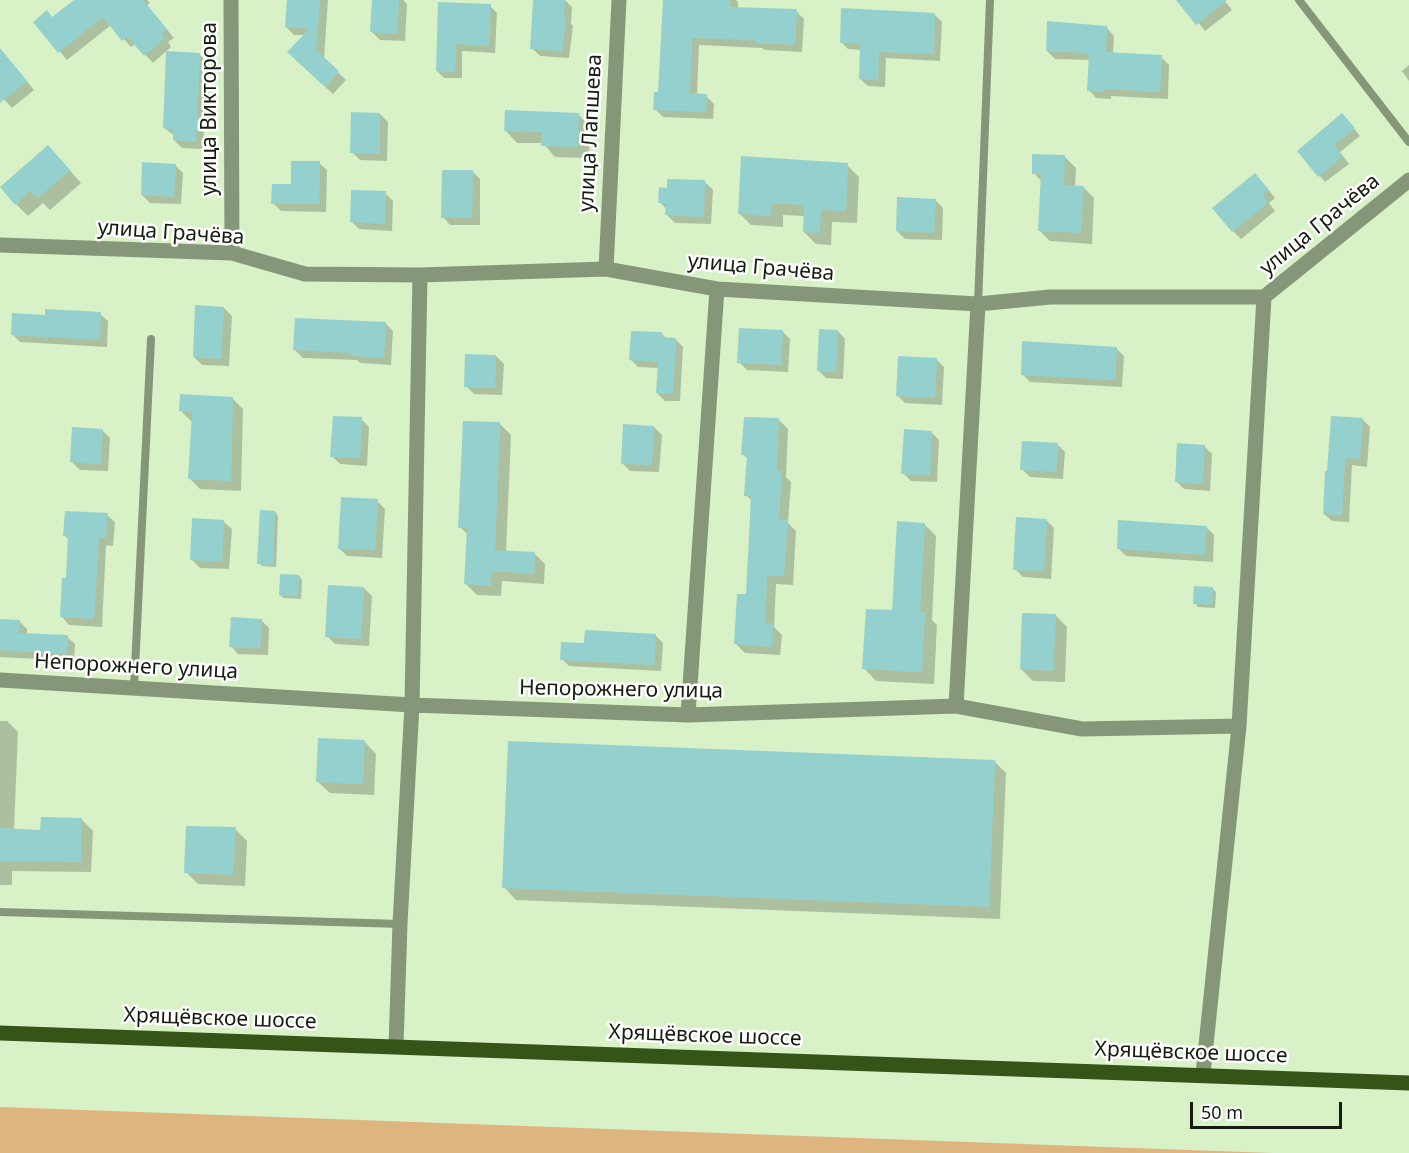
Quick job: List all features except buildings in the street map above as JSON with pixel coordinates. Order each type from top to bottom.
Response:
[{"type":"main road","name":"Хрящёвское шоссе","points":[[0,1033],[1409,1083]]},
{"type":"street","name":"улица Викторова","points":[[231,0],[232,254]]},
{"type":"street","name":"улица Лапшева","points":[[606,269],[619,0]]},
{"type":"street","name":"улица Грачёва","points":[[0,245],[232,254],[305,274],[420,275],[606,269],[717,289],[978,304],[1050,297],[1264,297],[1409,180]]},
{"type":"street","points":[[396,1046],[412,705],[420,275]]},
{"type":"street","points":[[688,715],[717,289]]},
{"type":"street","points":[[1203,1074],[1239,726],[1264,297]]},
{"type":"street","points":[[956,706],[978,304]]},
{"type":"street","name":"Непорожнего улица","points":[[0,680],[412,705],[688,715],[956,706],[1082,729],[1239,726]]},
{"type":"lane","points":[[978,304],[990,0]]},
{"type":"lane","points":[[1299,0],[1409,142]]},
{"type":"lane","points":[[134,688],[151,339]]},
{"type":"lane","points":[[0,912],[400,924]]},
{"type":"shaded area","points":[[0,1107],[1272,1153],[0,1153]]}]
